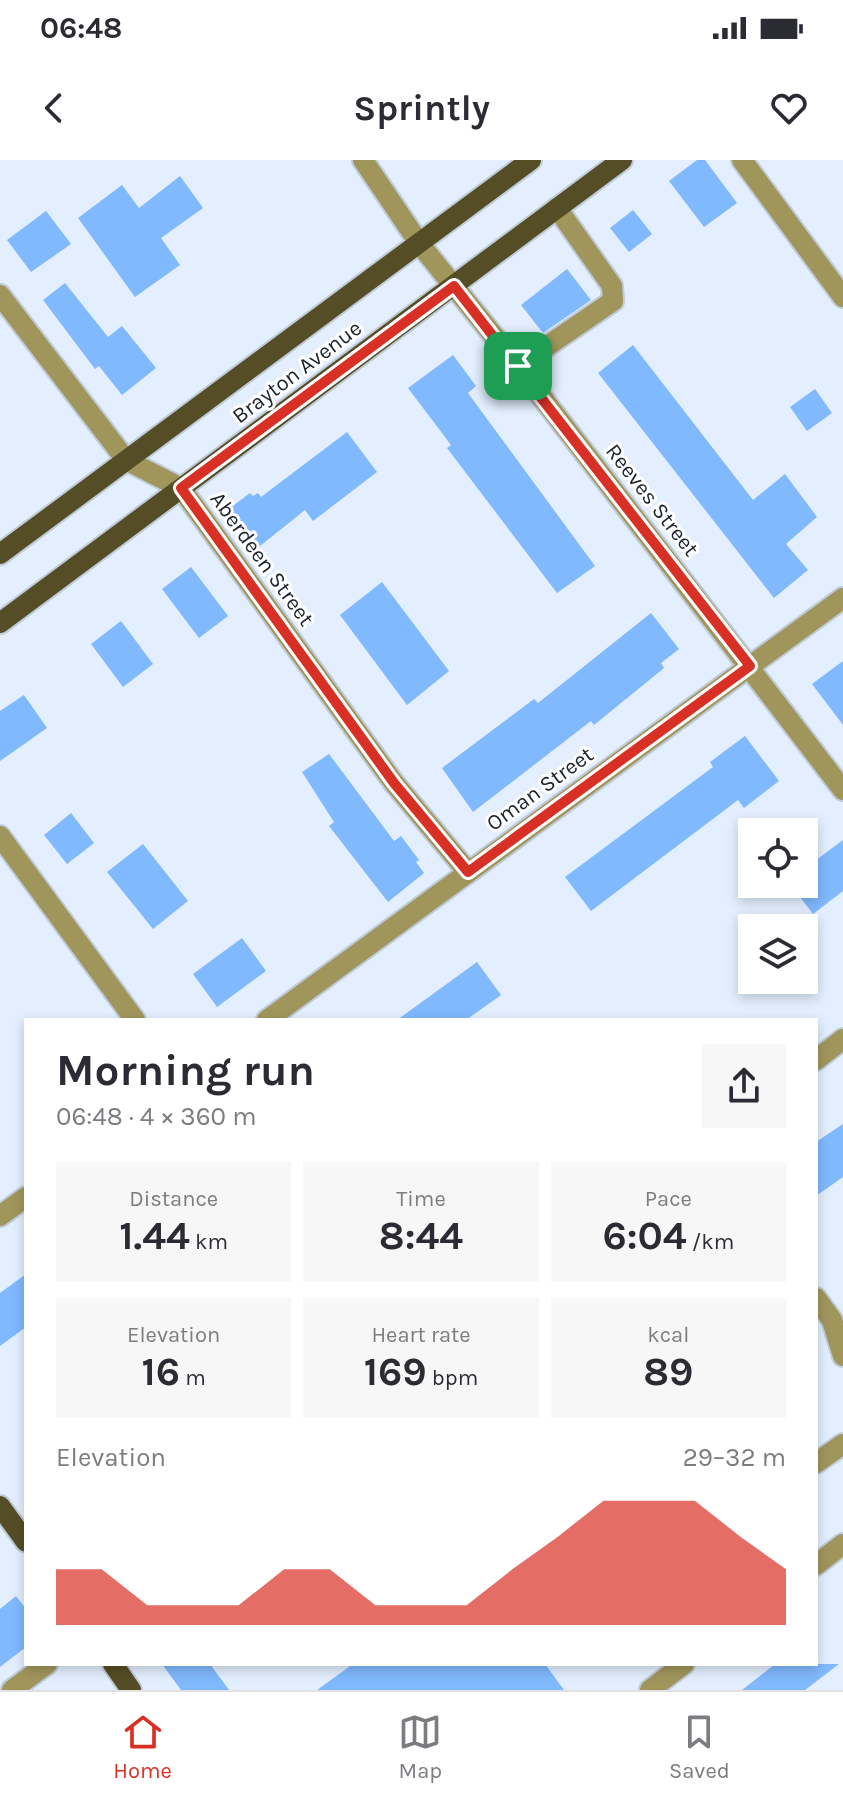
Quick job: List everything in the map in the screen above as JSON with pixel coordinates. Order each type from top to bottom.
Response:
[{"type":"main road","name":"Brayton Avenue","points":[[0,554],[531,160]]},
{"type":"main road","name":"Brayton Avenue","points":[[0,623],[622,160]]},
{"type":"main road","points":[[0,1506],[24,1539]]},
{"type":"main road","points":[[114,1666],[131,1690]]},
{"type":"street","name":"Reeves Street","points":[[363,160],[419,243],[518,366],[843,790]]},
{"type":"street","points":[[742,160],[843,297]]},
{"type":"street","points":[[518,366],[613,301],[612,286],[557,208]]},
{"type":"street","name":"Aberdeen Street","points":[[0,295],[126,460],[181,488],[394,783],[468,872]]},
{"type":"street","name":"Oman Street","points":[[270,1018],[843,598]]},
{"type":"street","points":[[0,836],[134,1018]]},
{"type":"street","points":[[818,1058],[843,1039]]},
{"type":"street","points":[[0,1216],[24,1198]]},
{"type":"street","points":[[818,1301],[832,1320],[843,1356]]},
{"type":"street","points":[[818,1462],[841,1449]]},
{"type":"street","points":[[818,1563],[843,1544]]},
{"type":"street","points":[[12,1690],[44,1666]]},
{"type":"street","points":[[650,1690],[681,1666]]},
{"type":"building","points":[[697,160],[705,160],[737,203],[704,227],[669,181]]},
{"type":"building","points":[[180,176],[203,208],[161,238],[180,265],[135,297],[78,218],[122,185],[139,208]]},
{"type":"building","points":[[633,210],[652,234],[629,252],[610,228]]},
{"type":"building","points":[[46,211],[71,244],[31,272],[7,240]]},
{"type":"building","points":[[567,269],[591,300],[543,333],[521,305]]},
{"type":"building","points":[[65,283],[108,337],[122,326],[156,368],[122,395],[99,366],[95,369],[43,300]]},
{"type":"building","points":[[633,345],[753,500],[785,474],[817,517],[786,544],[808,570],[774,598],[598,373]]},
{"type":"building","points":[[453,355],[476,386],[468,393],[595,566],[557,593],[447,448],[451,445],[408,388]]},
{"type":"building","points":[[815,389],[832,413],[807,431],[790,407]]},
{"type":"building","points":[[347,432],[377,472],[313,521],[305,510],[255,550],[225,512],[250,493],[253,496],[258,493],[261,497]]},
{"type":"building","points":[[191,567],[228,616],[199,638],[162,589]]},
{"type":"building","points":[[382,582],[449,671],[407,705],[340,615]]},
{"type":"building","points":[[651,613],[679,649],[661,663],[664,668],[594,725],[591,721],[473,812],[442,768],[534,699],[538,703]]},
{"type":"building","points":[[121,621],[153,664],[123,687],[91,644]]},
{"type":"building","points":[[843,661],[843,725],[812,684]]},
{"type":"building","points":[[24,695],[47,728],[0,761],[0,711]]},
{"type":"building","points":[[745,736],[779,781],[744,808],[738,800],[591,911],[565,877],[713,767],[710,762]]},
{"type":"building","points":[[329,754],[394,841],[401,836],[419,860],[416,862],[424,873],[388,902],[329,826],[334,822],[302,772]]},
{"type":"building","points":[[71,813],[94,843],[67,864],[44,835]]},
{"type":"building","points":[[843,840],[843,891],[813,914],[801,898],[818,898],[818,859]]},
{"type":"building","points":[[143,844],[188,901],[153,929],[107,872]]},
{"type":"building","points":[[242,938],[266,971],[217,1007],[193,974]]},
{"type":"building","points":[[477,962],[501,995],[469,1018],[400,1018]]},
{"type":"building","points":[[843,1124],[843,1177],[818,1195],[818,1141]]},
{"type":"building","points":[[24,1275],[24,1328],[0,1346],[0,1293]]},
{"type":"building","points":[[16,1596],[24,1606],[24,1649],[0,1667],[0,1609]]},
{"type":"building","points":[[839,1664],[805,1690],[742,1690],[772,1666]]},
{"type":"building","points":[[163,1666],[211,1666],[229,1690],[181,1690]]},
{"type":"building","points":[[350,1666],[546,1666],[564,1690],[317,1690]]},
{"type":"route","points":[[454,286],[518,366],[750,666],[468,872],[394,783],[181,488],[454,286]]}]
